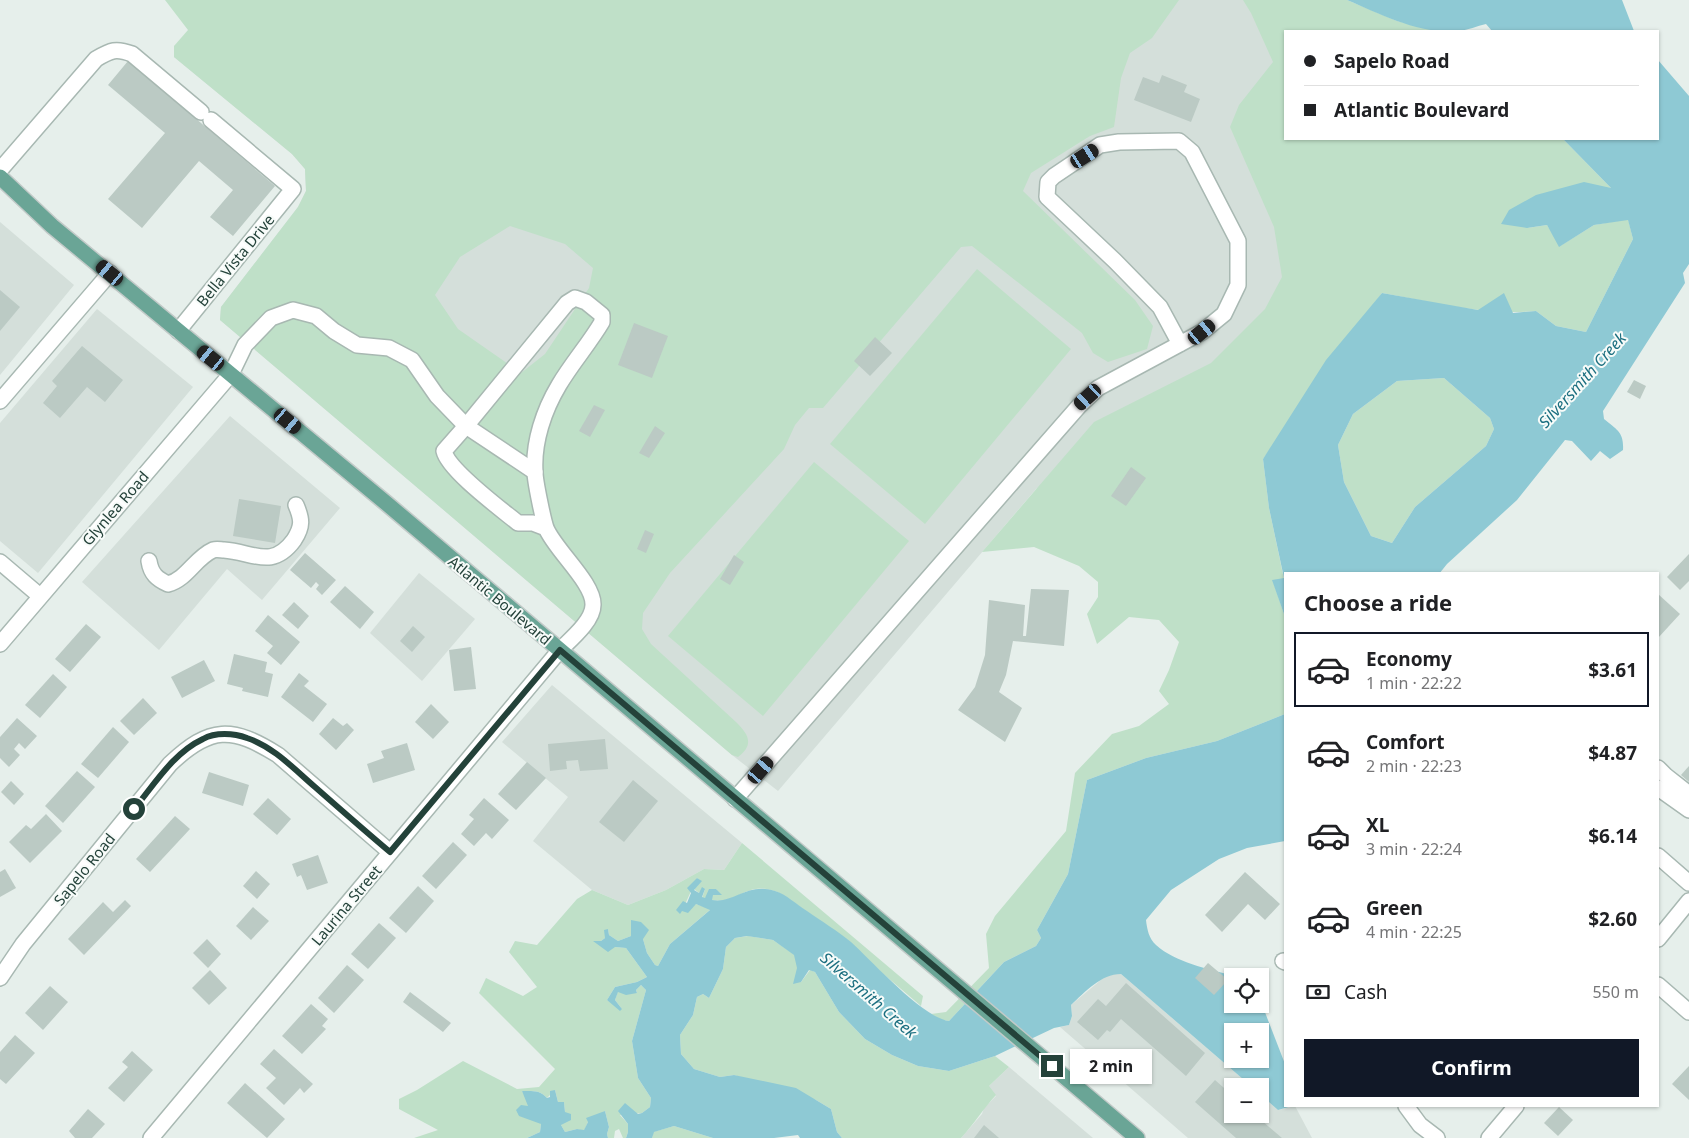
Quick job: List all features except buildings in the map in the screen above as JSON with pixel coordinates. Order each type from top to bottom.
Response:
[{"type":"main road","name":"Atlantic Boulevard","points":[[0,177],[52,226],[560,650],[1137,1138]]},
{"type":"street","name":"Bella Vista Drive","points":[[0,170],[96,59],[109,51],[121,50],[132,54],[292,189],[178,331]]},
{"type":"street","points":[[735,799],[1079,406],[1098,388],[1180,344],[1202,332],[1224,314],[1238,285],[1238,241],[1192,152],[1179,141],[1119,142],[1100,145],[1054,176],[1048,182],[1047,197],[1115,261],[1160,307],[1180,344]]},
{"type":"street","points":[[0,401],[110,273]]},
{"type":"street","points":[[575,298],[586,302],[602,315],[602,322],[551,400],[537,438],[535,472],[546,528],[533,523],[518,523],[454,469],[445,456],[444,451],[567,303],[575,298]]},
{"type":"street","name":"Glynlea Road","points":[[0,644],[231,374],[245,345],[271,318],[293,310],[316,316],[334,331],[357,345],[389,348],[412,360],[437,396],[466,426],[535,472]]},
{"type":"street","points":[[149,561],[151,570],[158,580],[168,584],[178,581],[197,560],[215,549],[229,550],[266,559],[280,553],[291,544],[298,533],[302,519],[296,504]]},
{"type":"street","name":"Laurina Street","points":[[151,1138],[560,650],[586,624],[593,605],[587,584],[572,567],[546,528]]},
{"type":"street","points":[[0,562],[40,596]]},
{"type":"street","name":"Sapelo Road","points":[[0,978],[23,944],[170,764],[193,744],[205,737],[221,734],[235,735],[247,738],[267,748],[278,755],[390,852]]},
{"type":"street","points":[[1659,769],[1689,794]]},
{"type":"street","points":[[1659,789],[1689,810]]},
{"type":"street","points":[[1659,857],[1689,884]]},
{"type":"street","points":[[1659,938],[1689,901]]},
{"type":"street","points":[[1659,986],[1689,1012]]},
{"type":"street","points":[[1407,1107],[1420,1125],[1437,1138]]},
{"type":"street","points":[[1494,1136],[1515,1107]]},
{"type":"shaded area","points":[[408,0],[1347,0],[1284,30],[1284,140],[1394,254],[1036,489],[778,791],[732,755],[220,320],[221,307],[298,207],[306,191],[305,169],[292,154],[174,57],[174,46]]},
{"type":"shaded area","points":[[0,222],[74,285],[0,375]]},
{"type":"shaded area","points":[[97,309],[193,387],[38,573],[0,541],[0,423]]},
{"type":"shaded area","points":[[230,416],[340,508],[262,600],[227,569],[159,650],[82,582]]},
{"type":"shaded area","points":[[419,573],[475,619],[422,681],[370,633]]},
{"type":"shaded area","points":[[552,685],[742,843],[724,870],[704,869],[666,890],[628,905],[592,890],[533,841],[568,797],[502,742]]},
{"type":"shaded area","points":[[1111,974],[1121,974],[1224,1063],[1224,1068],[1230,1068],[1242,1078],[1224,1078],[1224,1123],[1269,1123],[1269,1102],[1278,1110],[1296,1107],[1312,1138],[1188,1138],[1060,1027],[1069,1025],[1072,1016],[1071,1005],[1102,979]]},
{"type":"shaded area","points":[[1009,1067],[1093,1138],[961,1138],[982,1114],[984,1108],[996,1096],[988,1087]]},
{"type":"green space","points":[[165,0],[1179,0],[1152,38],[1130,53],[1121,78],[1114,127],[1090,136],[1031,173],[1023,191],[1135,300],[1153,326],[1147,349],[1108,362],[1093,353],[1082,333],[972,246],[961,247],[823,408],[809,408],[795,425],[784,449],[670,573],[643,613],[642,629],[651,644],[744,731],[748,739],[747,748],[738,757],[732,755],[220,320],[221,307],[298,207],[306,191],[305,169],[292,154],[174,57],[174,46],[188,30]],"holes":[[[510,226],[565,244],[593,268],[589,288],[545,354],[521,373],[458,329],[435,295],[460,257]]]},
{"type":"green space","points":[[1243,0],[1347,0],[1397,21],[1434,30],[1284,30],[1284,140],[1564,140],[1612,189],[1527,228],[1547,225],[1560,246],[1594,225],[1628,219],[1633,239],[1586,332],[1556,326],[1536,311],[1498,312],[1478,310],[1382,293],[1263,459],[1269,508],[1284,579],[1273,581],[1284,614],[1284,714],[1217,741],[1146,758],[1087,780],[1068,874],[1037,930],[1041,938],[1036,946],[1004,962],[949,1021],[942,1020],[931,1014],[946,1012],[989,968],[986,934],[995,916],[1066,831],[1075,773],[1112,734],[1139,726],[1169,704],[1159,691],[1179,642],[1159,620],[1129,617],[1097,644],[1087,614],[1098,597],[1098,582],[1079,566],[1034,547],[982,552],[1094,422],[1211,363],[1265,309],[1282,277],[1274,227],[1230,127],[1239,105],[1273,62],[1251,13]]},
{"type":"green space","points":[[977,269],[1071,349],[925,524],[830,444]]},
{"type":"green space","points":[[1444,378],[1490,418],[1494,429],[1486,446],[1415,507],[1392,543],[1371,536],[1344,482],[1338,445],[1353,414],[1397,381]]},
{"type":"green space","points":[[814,462],[909,541],[763,716],[668,636]]},
{"type":"green space","points":[[742,843],[923,996],[921,1006],[881,972],[849,941],[783,895],[761,888],[730,899],[712,900],[712,895],[719,895],[716,889],[705,898],[702,898],[705,889],[699,893],[694,889],[701,881],[697,878],[682,911],[696,904],[711,909],[670,944],[658,966],[655,965],[647,953],[643,939],[631,936],[618,941],[609,935],[608,929],[605,938],[601,941],[594,941],[626,948],[647,977],[637,982],[615,987],[607,1000],[622,1009],[615,1000],[618,991],[637,993],[636,990],[641,985],[646,990],[632,1041],[638,1078],[651,1098],[650,1107],[642,1113],[620,1115],[628,1124],[626,1138],[623,1138],[619,1129],[615,1131],[614,1138],[608,1138],[609,1127],[605,1111],[588,1122],[584,1131],[577,1129],[565,1132],[561,1125],[565,1112],[564,1102],[558,1102],[555,1090],[547,1098],[539,1092],[522,1091],[541,1124],[540,1132],[527,1138],[414,1138],[438,1130],[399,1109],[399,1099],[463,1061],[517,1089],[539,1087],[555,1069],[479,993],[486,978],[523,996],[537,987],[509,952],[515,941],[537,945],[577,899],[592,890],[628,905],[666,890],[704,869],[724,870]]},
{"type":"green space","points":[[748,936],[773,940],[795,955],[801,982],[810,970],[815,972],[839,1012],[865,1039],[892,1055],[918,1066],[949,1071],[995,1056],[1009,1067],[989,1086],[996,1095],[961,1138],[842,1138],[837,1132],[831,1109],[816,1100],[734,1075],[720,1077],[694,1069],[681,1054],[680,1035],[693,1015],[697,997],[703,994],[709,998],[723,969],[726,947],[735,938]]},
{"type":"green space","points":[[674,1126],[713,1138],[652,1138],[653,1132]]},
{"type":"water","points":[[1347,0],[1622,0],[1634,30],[1491,30],[1486,24],[1466,30],[1430,30],[1402,23]]},
{"type":"water","name":"Silversmith Creek","points":[[1659,61],[1689,96],[1689,264],[1683,273],[1685,283],[1603,411],[1604,419],[1621,435],[1623,450],[1610,459],[1600,451],[1591,461],[1572,441],[1565,440],[1517,500],[1441,572],[1284,572],[1284,578],[1269,508],[1263,459],[1326,360],[1382,293],[1478,310],[1504,293],[1513,313],[1536,311],[1556,326],[1586,332],[1633,239],[1628,220],[1594,225],[1559,247],[1547,225],[1527,228],[1501,224],[1509,210],[1536,195],[1584,182],[1611,188],[1564,140],[1659,140]],"holes":[[[1444,378],[1490,418],[1494,429],[1486,446],[1415,507],[1392,543],[1371,536],[1344,482],[1338,445],[1353,414],[1397,381]]]},
{"type":"water","points":[[1284,578],[1284,614],[1272,580]]},
{"type":"water","name":"Silversmith Creek","points":[[1284,714],[1284,841],[1247,848],[1219,859],[1171,890],[1146,920],[1152,940],[1156,945],[1182,961],[1224,973],[1224,1013],[1265,1013],[1284,1061],[1284,1107],[1288,1107],[1278,1110],[1269,1102],[1269,1078],[1242,1078],[1230,1068],[1269,1068],[1269,1023],[1224,1023],[1224,1063],[1121,974],[1100,980],[1071,1005],[1072,1016],[1069,1025],[1054,1028],[995,1056],[949,1071],[918,1066],[892,1055],[865,1039],[839,1012],[815,972],[809,970],[801,982],[793,984],[797,968],[794,955],[773,940],[747,936],[735,938],[726,947],[723,969],[709,998],[703,994],[697,997],[693,1015],[680,1035],[681,1054],[694,1069],[720,1077],[734,1075],[796,1088],[831,1109],[837,1132],[842,1138],[800,1138],[798,1135],[774,1138],[713,1138],[674,1126],[654,1132],[652,1138],[626,1138],[628,1124],[618,1111],[625,1103],[638,1114],[650,1107],[651,1098],[638,1078],[632,1041],[646,990],[641,985],[636,990],[637,993],[626,995],[618,992],[615,1000],[622,1009],[620,1011],[607,1000],[615,987],[637,982],[647,977],[626,948],[615,947],[608,952],[593,941],[601,941],[605,938],[604,930],[608,929],[609,935],[618,941],[631,936],[631,920],[641,922],[649,930],[643,939],[647,953],[655,965],[658,966],[670,944],[710,910],[696,904],[688,913],[682,911],[680,914],[676,910],[683,901],[687,903],[691,893],[687,888],[697,878],[702,881],[694,890],[699,893],[702,887],[705,889],[702,897],[705,898],[709,889],[716,889],[722,895],[713,895],[712,900],[727,899],[756,889],[775,891],[787,897],[846,938],[912,1000],[938,1018],[949,1021],[1004,962],[1036,946],[1041,938],[1037,930],[1068,874],[1087,780],[1146,758],[1217,741]]},
{"type":"water","points":[[555,1090],[558,1102],[564,1102],[565,1112],[571,1114],[571,1120],[561,1125],[565,1132],[577,1129],[584,1130],[588,1122],[586,1118],[605,1111],[609,1127],[608,1138],[527,1138],[540,1132],[541,1124],[519,1116],[516,1110],[521,1105],[528,1106],[522,1091],[539,1092],[547,1098],[550,1097],[550,1091]]},
{"type":"route","points":[[134,809],[170,764],[193,744],[205,737],[221,734],[235,735],[261,744],[278,755],[390,852],[560,650],[1052,1066]]}]
